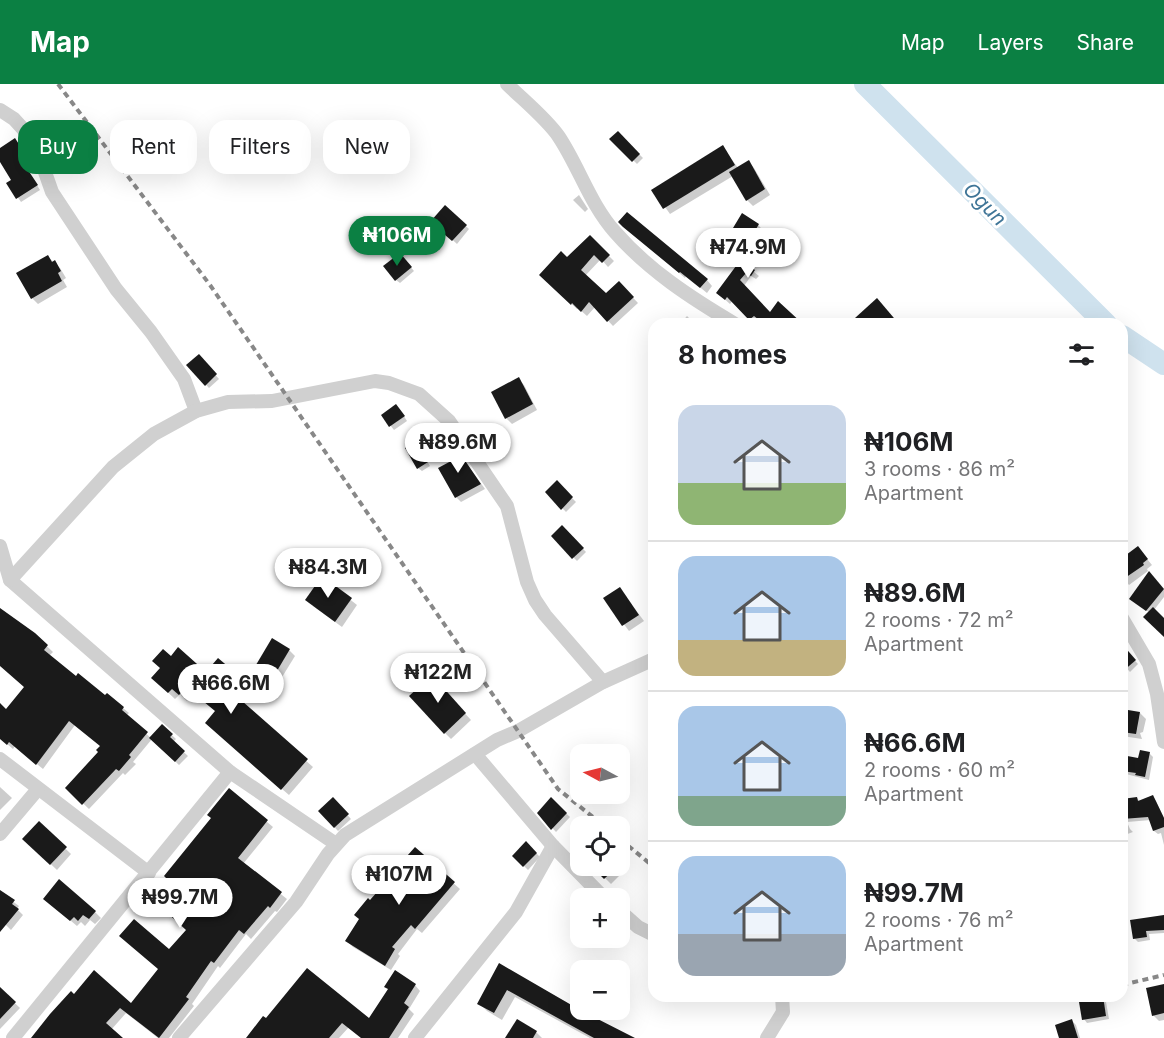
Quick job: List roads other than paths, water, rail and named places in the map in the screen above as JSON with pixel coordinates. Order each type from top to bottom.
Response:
[{"type":"street","points":[[507,84],[558,135],[582,181],[613,230],[637,255],[690,297],[725,318]]},
{"type":"street","points":[[0,110],[14,119],[34,141],[52,192],[116,289],[151,332],[184,379],[196,411]]},
{"type":"street","points":[[10,580],[113,467],[154,434],[196,411],[228,402],[272,401],[375,381],[419,394],[449,422],[507,506],[527,582],[535,600],[545,615],[603,682]]},
{"type":"street","points":[[0,546],[10,580],[230,772],[336,844]]},
{"type":"street","points":[[1128,628],[1149,663],[1157,694],[1164,742]]},
{"type":"street","points":[[179,1038],[296,902],[336,844],[361,824],[475,754],[603,682],[648,662]]},
{"type":"street","points":[[475,754],[553,846],[594,888]]},
{"type":"street","points":[[0,759],[149,873]]},
{"type":"street","points":[[13,1038],[230,772]]},
{"type":"street","points":[[0,834],[38,789]]},
{"type":"street","points":[[415,1038],[516,912],[553,846]]},
{"type":"street","points":[[630,920],[648,932]]},
{"type":"street","points":[[767,1038],[783,1012],[782,1002]]},
{"type":"waterway","name":"Ogun","points":[[865,84],[1100,318]]},
{"type":"waterway","name":"Ogun","points":[[1128,340],[1164,364]]},
{"type":"railway","points":[[58,84],[210,285],[558,789],[592,816]]},
{"type":"railway","points":[[630,847],[648,862]]},
{"type":"railway","points":[[1128,984],[1164,975]]}]
